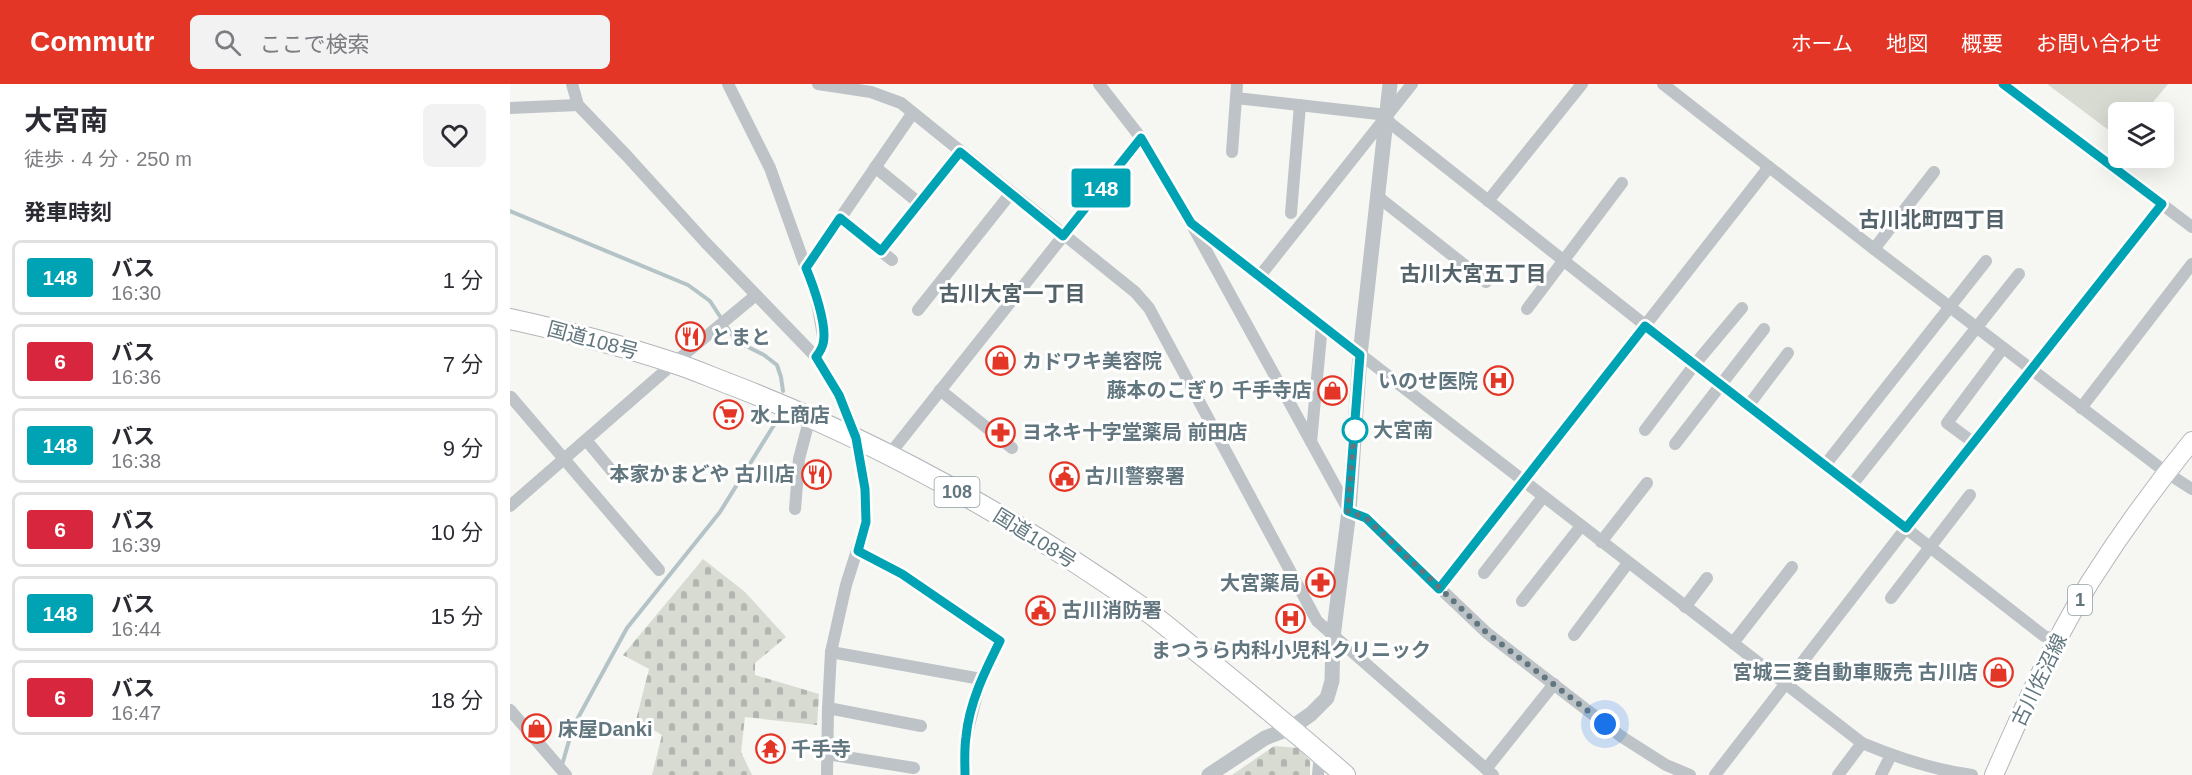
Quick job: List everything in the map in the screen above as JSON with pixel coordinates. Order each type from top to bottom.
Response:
[{"type":"highway","name":"国道108号","points":[[510,319],[555,329],[674,363],[810,417],[939,481],[1025,530],[1142,607],[1345,775]]},
{"type":"main road","name":"古川佐沼線","points":[[1994,775],[2057,640],[2089,584],[2122,533],[2192,441]]},
{"type":"street","points":[[572,84],[578,105],[816,357],[839,395],[856,438],[865,489],[866,522],[846,585],[831,652],[828,775]]},
{"type":"street","points":[[728,84],[770,168],[816,296],[824,342],[816,357]]},
{"type":"street","points":[[818,84],[870,88],[901,103],[1135,292],[1149,308],[1317,621],[1489,772],[1554,684]]},
{"type":"street","points":[[1099,84],[1141,138],[1191,223],[1348,511],[1366,518],[1487,633],[1622,737],[1666,765],[1690,775]]},
{"type":"street","points":[[1232,152],[1237,84]]},
{"type":"street","points":[[1209,775],[1265,738],[1291,728],[1311,714],[1327,698],[1332,681],[1360,355],[1390,84]]},
{"type":"street","points":[[1259,277],[1412,84]]},
{"type":"street","points":[[1488,201],[1582,84]]},
{"type":"street","points":[[1664,84],[1976,328],[2167,473],[2192,489]]},
{"type":"street","points":[[2003,84],[2192,227]]},
{"type":"street","points":[[1236,98],[1377,114],[1385,119],[1645,326],[2044,636],[2057,640]]},
{"type":"street","points":[[510,108],[578,105]]},
{"type":"street","points":[[1291,213],[1300,105]]},
{"type":"street","points":[[806,268],[912,114]]},
{"type":"street","points":[[889,455],[1141,138]]},
{"type":"street","points":[[881,251],[960,152]]},
{"type":"street","points":[[875,167],[919,204]]},
{"type":"street","points":[[1439,589],[1769,167]]},
{"type":"street","points":[[1874,249],[1934,172]]},
{"type":"street","points":[[1527,309],[1622,183]]},
{"type":"street","points":[[918,310],[1011,193]]},
{"type":"street","points":[[1377,196],[1486,282]]},
{"type":"street","points":[[1715,775],[1906,528],[2162,204]]},
{"type":"street","points":[[840,218],[892,260]]},
{"type":"street","points":[[1191,223],[1862,743],[1944,772],[1972,775]]},
{"type":"street","points":[[1825,465],[1986,261]]},
{"type":"street","points":[[2082,408],[2192,264]]},
{"type":"street","points":[[1851,486],[2019,274]]},
{"type":"street","points":[[510,506],[756,295]]},
{"type":"street","points":[[1645,430],[1695,364],[1742,308]]},
{"type":"street","points":[[1311,442],[1322,325]]},
{"type":"street","points":[[1675,444],[1764,329]]},
{"type":"street","points":[[1974,443],[1947,423],[2003,348]]},
{"type":"street","points":[[1748,406],[1788,353]]},
{"type":"street","points":[[940,390],[1012,448]]},
{"type":"street","points":[[511,397],[659,570]]},
{"type":"street","points":[[795,509],[799,459],[810,417]]},
{"type":"street","points":[[586,440],[616,476]]},
{"type":"street","points":[[1601,542],[1647,483]]},
{"type":"street","points":[[1892,598],[1970,495]]},
{"type":"street","points":[[1484,573],[1543,497]]},
{"type":"street","points":[[1522,601],[1581,526]]},
{"type":"street","points":[[858,551],[902,574],[1000,641],[981,679],[966,736],[965,775]]},
{"type":"street","points":[[1574,636],[1628,562]]},
{"type":"street","points":[[1733,643],[1792,567]]},
{"type":"street","points":[[1685,606],[1707,578]]},
{"type":"street","points":[[831,652],[981,679]]},
{"type":"street","points":[[828,708],[921,726]]},
{"type":"street","points":[[510,710],[566,774]]},
{"type":"street","points":[[1838,775],[1862,743]]},
{"type":"street","points":[[1318,775],[1320,753]]},
{"type":"street","points":[[827,754],[914,768]]},
{"type":"street","points":[[1881,775],[1891,755]]},
{"type":"green space","points":[[2047,84],[2168,84],[2153,102],[2108,102],[2108,130]]},
{"type":"green space","points":[[703,559],[745,592],[786,637],[755,663],[755,675],[819,694],[817,725],[745,717],[741,752],[752,775],[652,775],[662,735],[636,720],[649,669],[623,655]]},
{"type":"green space","points":[[1274,746],[1298,748],[1310,761],[1310,775],[1232,775]]},
{"type":"waterway","points":[[510,211],[688,285],[710,301],[736,341],[764,355],[777,365],[783,391]]},
{"type":"waterway","points":[[562,765],[573,727],[627,628],[720,512],[779,417]]},
{"type":"bus line","name":"148","points":[[965,775],[966,736],[981,679],[1000,641],[902,574],[858,551],[866,522],[865,489],[856,438],[839,395],[816,357],[824,342],[822,321],[806,268],[840,218],[881,251],[960,152],[1063,236],[1141,138],[1191,223],[1360,355],[1348,511],[1366,518],[1439,589],[1645,326],[1906,528],[2162,204],[2003,84]]},
{"type":"place","name":"とまと","points":[[690,337]]},
{"type":"place","name":"カドワキ美容院","points":[[1001,361]]},
{"type":"place","name":"いのせ医院","points":[[1499,381]]},
{"type":"place","name":"藤本のこぎり 千手寺店","points":[[1333,390]]},
{"type":"place","name":"水上商店","points":[[729,415]]},
{"type":"place","name":"大宮南","points":[[1355,430]]},
{"type":"place","name":"ヨネキ十字堂薬局 前田店","points":[[1001,432]]},
{"type":"place","name":"本家かまどや 古川店","points":[[816,474]]},
{"type":"place","name":"古川警察署","points":[[1064,476]]},
{"type":"place","name":"大宮薬局","points":[[1321,583]]},
{"type":"place","name":"古川消防署","points":[[1041,610]]},
{"type":"place","name":"まつうら内科小児科クリニック","points":[[1291,619]]},
{"type":"place","name":"宮城三菱自動車販売 古川店","points":[[1999,672]]},
{"type":"place","name":"床屋Danki","points":[[537,729]]},
{"type":"place","name":"千手寺","points":[[770,749]]},
{"type":"district","name":"古川北町四丁目","points":[[1932,220]]},
{"type":"district","name":"古川大宮五丁目","points":[[1473,274]]},
{"type":"district","name":"古川大宮一丁目","points":[[1012,294]]},
{"type":"route","points":[[1355,430],[1355,422],[1348,511],[1366,518],[1487,633],[1605,724]]}]
